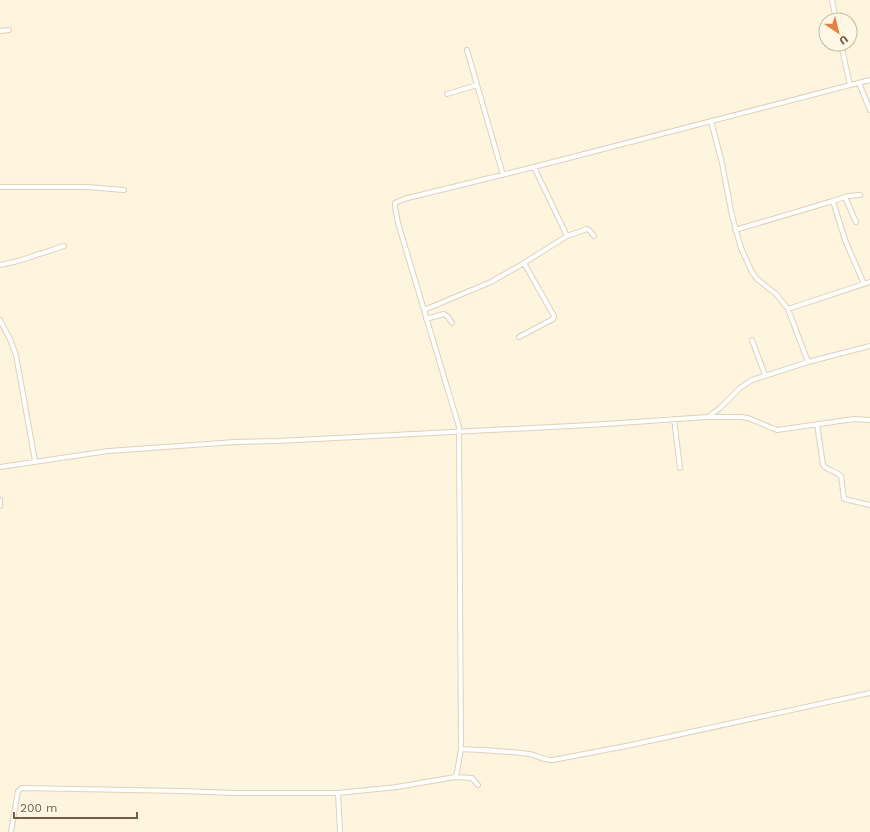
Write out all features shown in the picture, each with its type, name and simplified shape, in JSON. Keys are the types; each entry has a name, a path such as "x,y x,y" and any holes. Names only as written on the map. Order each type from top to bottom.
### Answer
{"street":[{"path":"832,0 834,12"},
{"path":"0,31 9,30"},
{"path":"467,50 503,174"},
{"path":"843,52 850,85"},
{"path":"455,777 461,749 459,432 457,419 397,218 395,207 396,203 404,199 503,174 534,168 870,80"},
{"path":"859,83 870,110"},
{"path":"447,94 477,84"},
{"path":"711,121 722,163 735,230 742,248 757,280 776,294 788,309 808,362"},
{"path":"534,168 567,236"},
{"path":"0,187 87,187 124,190"},
{"path":"735,230 845,197 860,195"},
{"path":"845,197 856,222"},
{"path":"833,201 845,240 864,284"},
{"path":"424,310 491,282 567,236 587,229 594,236"},
{"path":"0,265 18,261 64,246"},
{"path":"519,337 552,320 554,316 524,263"},
{"path":"788,309 870,282"},
{"path":"426,319 444,314 452,323"},
{"path":"0,320 16,355 35,461"},
{"path":"752,340 765,375"},
{"path":"708,417 720,408 746,383 765,375 808,362 870,346"},
{"path":"0,467 108,450 227,442 459,432 708,417 748,418 777,430 854,419 870,420"},
{"path":"674,419 680,468"},
{"path":"817,424 823,465 841,476 844,499 870,504"},
{"path":"0,500 0,506"},
{"path":"461,749 512,752 532,755 545,760 553,760 631,745 870,693"},
{"path":"11,832 18,791 22,788 174,791 235,794 338,793 397,787 455,777 472,778 478,785"},
{"path":"338,793 340,832"}]}
